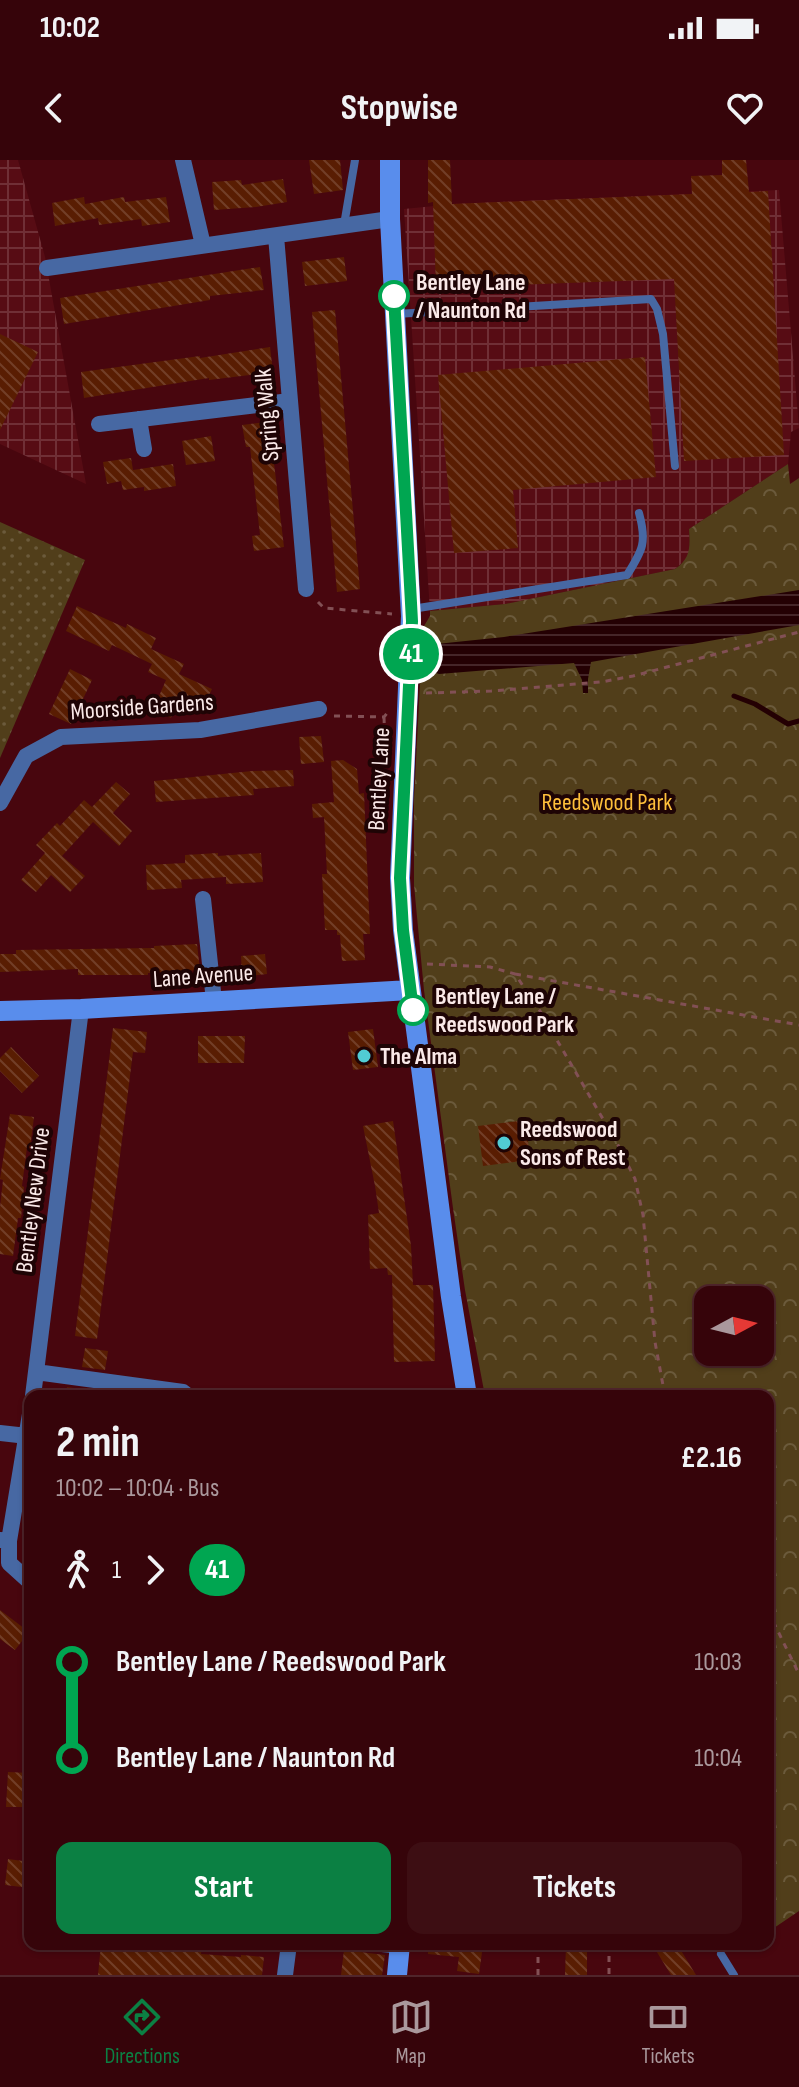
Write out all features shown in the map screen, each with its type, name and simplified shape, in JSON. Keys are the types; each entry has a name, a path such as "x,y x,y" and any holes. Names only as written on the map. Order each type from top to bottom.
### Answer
{"street":[{"path":"183,160 203,245"},
{"name":"Bentley Lane","path":"390,160 390,219 411,615 400,878 410,990 466,1390"},
{"path":"47,268 390,219"},
{"name":"Spring Walk","path":"276,236 306,589"},
{"path":"99,424 290,401"},
{"path":"139,419 144,449"},
{"name":"Moorside Gardens","path":"0,803 26,756 61,737 200,730 319,709"},
{"path":"203,899 214,1001"},
{"name":"Lane Avenue","path":"0,1011 410,990"},
{"name":"Bentley New Drive","path":"34,1390 81,1009"},
{"path":"36,1372 168,1390"},
{"path":"0,1433 24,1436"},
{"path":"24,1450 4,1540 9,1563 24,1577"},
{"path":"285,1975 288,1950"},
{"path":"394,1950 397,1975"}],"lane":[{"path":"343,226 355,160"},
{"path":"395,314 651,299 657,309 663,334 675,466"},
{"path":"411,615 627,575 642,551 644,529 639,513"},
{"path":"721,1954 734,1975"}],"path":[{"path":"306,589 324,608 411,615"},
{"path":"429,693 601,682 799,632"},
{"path":"319,709 334,717 384,717 388,711 408,710"},
{"path":"407,963 490,967 799,1025"},
{"path":"515,974 540,1011 635,1179 643,1215 655,1342 664,1390"},
{"path":"774,1623 799,1674"},
{"path":"538,1950 538,1975"},
{"path":"609,1950 609,1975"}],"shaded area":[{"path":"0,160 18,160 45,257 86,484 0,444"},
{"path":"779,190 799,428 791,432 788,464 689,529 688,558 675,569 505,604 430,611 404,209 455,204"},
{"path":"799,590 799,625 591,662 588,693 583,693 582,680 574,663 439,674 425,669 427,645 504,637"}],"green space":[{"name":"Reedswood Park","path":"788,464 790,484 799,478 799,1911 774,1928 774,1390 484,1390 453,1208 424,990 414,885 414,800 422,646 424,626 430,611 505,604 675,569 688,552 689,529"},
{"path":"0,522 85,560 0,758"}],"building":[{"path":"309,160 340,160 343,190 314,194"},
{"path":"428,160 450,160 452,204 692,194 691,176 722,175 722,160 746,160 749,192 768,191 784,455 684,461 674,279 436,288 433,202 428,203"},
{"path":"283,179 287,202 214,210 212,182 241,180 242,185"},
{"path":"84,197 85,204 124,197 125,202 166,197 170,222 142,226 141,219 99,225 98,218 55,226 52,203"},
{"path":"344,257 347,281 305,286 302,262"},
{"path":"260,267 264,290 210,296 210,300 64,324 60,298"},
{"path":"335,310 360,589 337,592 312,312"},
{"path":"0,334 38,352 0,430"},
{"path":"270,347 273,372 209,378 84,398 81,372"},
{"path":"645,357 656,477 513,490 518,548 454,553 438,375"},
{"path":"273,421 275,438 271,438 284,547 254,551 252,536 260,535 250,447 246,447 242,425"},
{"path":"211,436 215,461 186,465 182,441"},
{"path":"131,458 133,470 173,464 176,486 144,491 144,487 123,490 121,481 107,484 103,462"},
{"path":"77,606 156,638 151,649 184,664 179,674 212,689 203,708 180,697 171,718 153,710 166,680 148,672 152,664 112,645 109,651 66,631"},
{"path":"70,669 92,680 71,724 49,714"},
{"path":"321,736 324,762 301,764 299,737"},
{"path":"343,760 357,769 359,794 364,793 370,934 363,934 365,960 342,961 340,935 337,935 337,930 325,930 322,874 327,874 324,817 313,818 312,804 334,802 331,761"},
{"path":"293,770 294,786 253,789 254,795 156,802 154,781"},
{"path":"116,782 130,794 113,813 132,831 119,846 93,822 62,856 85,876 70,892 51,875 36,892 21,880 45,853 36,845 57,823 60,826 84,800 92,807"},
{"path":"218,853 218,856 261,853 263,882 226,884 226,877 181,880 182,888 147,890 146,865 185,863 185,855"},
{"path":"197,944 200,970 148,975 78,975 78,969 0,972 0,954 16,954 16,950 154,948"},
{"path":"265,954 267,974 242,977 241,956"},
{"path":"113,1028 147,1032 145,1053 133,1052 97,1339 75,1336"},
{"name":"The Alma","path":"373,1029 378,1067 353,1070 348,1032"},
{"path":"198,1036 245,1036 244,1063 198,1063"},
{"path":"11,1047 39,1076 22,1093 0,1071 0,1058"},
{"path":"10,1114 34,1117 30,1148 27,1147 21,1218 18,1218 13,1256 0,1254 3,1180 0,1179"},
{"name":"Reedswood Sons of Rest","path":"526,1120 530,1160 483,1166 478,1126"},
{"path":"393,1121 411,1246 413,1285 433,1285 435,1361 394,1362 392,1275 388,1275 387,1268 370,1269 368,1215 379,1213 363,1126"},
{"path":"85,1348 108,1351 105,1370 82,1367"},
{"path":"0,1610 24,1628 24,1638 15,1650 0,1639"},
{"path":"8,1772 24,1773 24,1807 6,1807"},
{"path":"8,1859 24,1861 24,1887 5,1885"},
{"path":"100,1950 201,1950 201,1954 264,1957 262,1975 98,1975"},
{"path":"344,1950 385,1955 382,1975 341,1975"},
{"path":"428,1950 482,1950 479,1974 457,1971 459,1957 428,1954"},
{"path":"566,1950 587,1950 587,1975 565,1975"},
{"path":"656,1950 681,1950 696,1975 671,1975"}],"waterway":[{"path":"734,696 755,704 788,724 799,721"}],"bus line":[{"name":"41","path":"394,296 412,621 400,878 413,1010"}],"place":[{"name":"Bentley Lane / Naunton Rd","path":"394,296"},
{"name":"Bentley Lane / Reedswood Park","path":"413,1010"},
{"name":"The Alma","path":"364,1056"},
{"name":"Reedswood Sons of Rest","path":"504,1143"}]}
